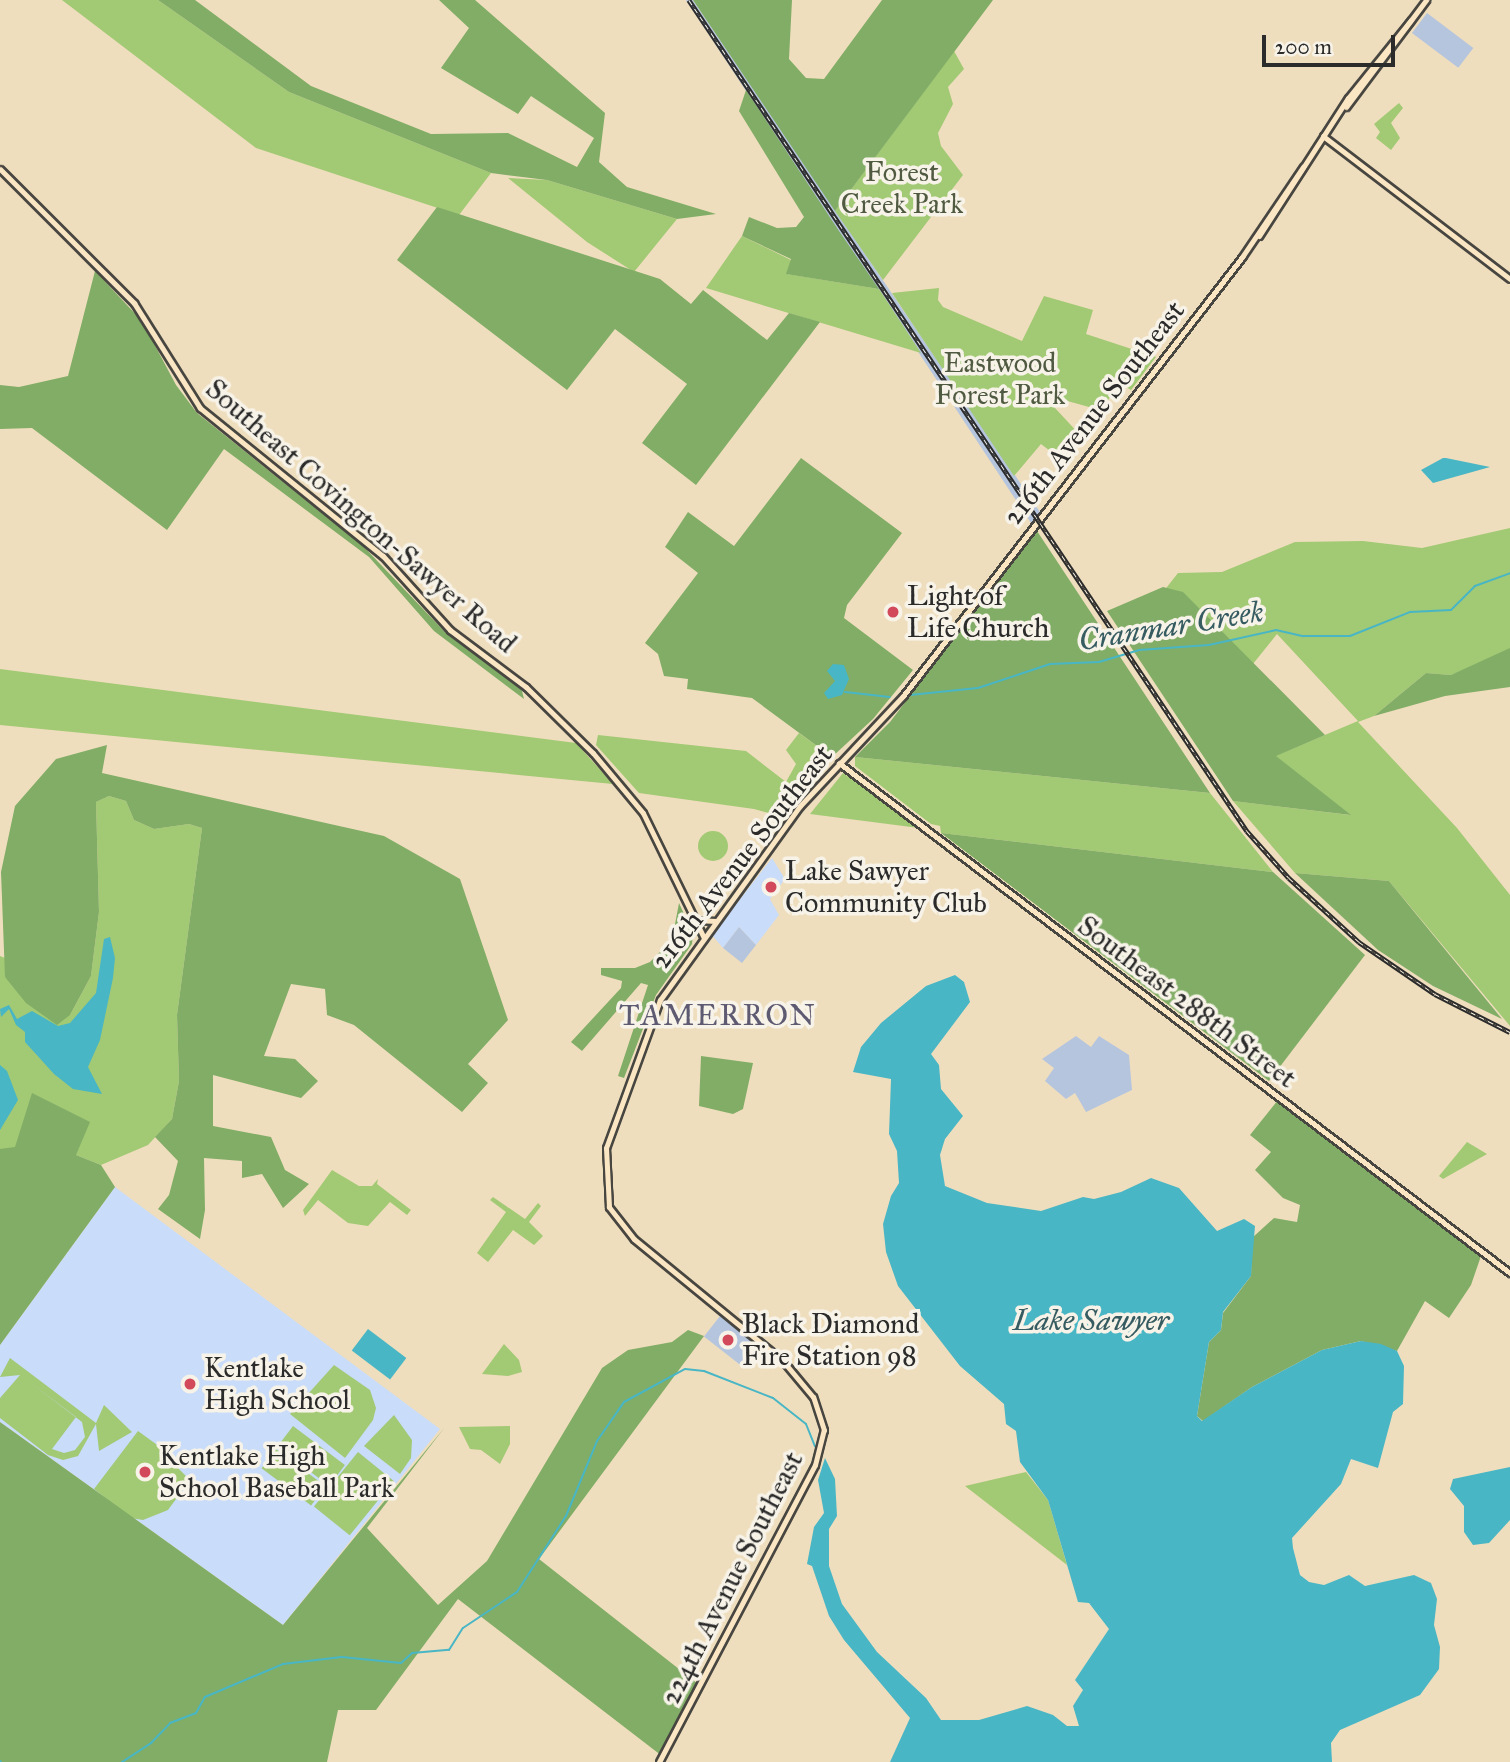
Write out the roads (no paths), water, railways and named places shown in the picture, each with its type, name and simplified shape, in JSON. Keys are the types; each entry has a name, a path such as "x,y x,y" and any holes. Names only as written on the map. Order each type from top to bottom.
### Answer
{"street":[{"name":"216th Avenue Southeast","path":"820,1408 783,1361 634,1239 609,1207 604,1161 617,1115 660,1000 800,806 903,695 1254,240 1339,113 1426,0"},
{"path":"1323,136 1510,279"},
{"name":"Southeast Covington-Sawyer Road","path":"0,169 134,303 200,408 383,556 450,630 536,696 593,752 643,813 704,938"},
{"name":"Southeast 288th Street","path":"839,763 1510,1273"},
{"path":"691,916 702,923 717,921"},
{"name":"224th Avenue Southeast","path":"659,1762 815,1465 824,1439 820,1408"}],"water":[{"path":"1443,458 1490,467 1433,483 1421,470"},
{"path":"833,664 844,665 849,679 842,695 828,699 824,693 835,681 827,671"},
{"path":"110,937 115,958 113,978 100,1040 88,1067 102,1094 73,1089 54,1074 25,1042 25,1032 16,1025 9,1009 1,1017 0,1009 9,1005 17,1019 32,1011 58,1026 70,1023 96,993 104,939"},
{"name":"Lake Sawyer","path":"955,975 964,982 970,1002 931,1054 939,1065 941,1089 963,1116 945,1139 940,1155 945,1186 987,1203 1041,1211 1083,1197 1094,1199 1121,1192 1151,1178 1179,1188 1217,1231 1244,1219 1255,1226 1251,1276 1223,1312 1221,1330 1209,1342 1197,1416 1202,1421 1252,1387 1322,1350 1361,1341 1381,1344 1397,1351 1404,1366 1403,1404 1393,1412 1378,1468 1351,1459 1341,1484 1292,1538 1293,1548 1300,1575 1309,1582 1324,1585 1349,1575 1365,1586 1414,1575 1431,1583 1437,1599 1434,1625 1440,1647 1439,1669 1420,1695 1340,1730 1331,1743 1332,1762 890,1762 910,1718 844,1640 829,1616 812,1566 807,1564 814,1527 824,1513 818,1480 825,1458 835,1479 837,1516 829,1529 829,1566 842,1604 877,1652 926,1698 941,1720 979,1720 1027,1706 1053,1715 1067,1726 1079,1726 1073,1706 1083,1690 1075,1680 1109,1629 1089,1603 1078,1602 1048,1500 1020,1462 1016,1431 1006,1424 1004,1404 960,1366 898,1286 886,1252 883,1224 891,1196 899,1183 897,1151 889,1134 891,1079 853,1072 861,1047 881,1023 926,986"},
{"path":"0,1065 7,1071 18,1100 0,1130"},
{"path":"368,1329 406,1358 390,1379 352,1351"},
{"path":"1510,1467 1510,1520 1489,1543 1473,1545 1464,1532 1464,1506 1450,1489 1453,1479"}],"waterway":[{"name":"Cranmar Creek","path":"910,695 978,688 1050,664 1099,662 1139,650 1209,645 1276,630 1303,636 1350,636 1410,612 1451,610 1475,586 1510,573"},
{"name":"Cranmar Creek","path":"845,692 890,697"},
{"path":"122,1762 151,1743 170,1723 196,1713 205,1697 283,1664 342,1657 401,1663 412,1653 449,1650 463,1628 517,1592 566,1516 597,1441 624,1402 685,1369 704,1371 773,1398 806,1424 815,1446"}],"railway":[{"path":"689,0 1247,831 1289,878 1359,942 1435,994 1510,1032"}],"place":[{"name":"Light of Life Church","path":"893,612"},
{"name":"Lake Sawyer Community Club","path":"771,887"},
{"name":"Black Diamond Fire Station 98","path":"728,1340"},
{"name":"Kentlake High School","path":"190,1384"},
{"name":"Kentlake High School Baseball Park","path":"145,1472"}],"district":[{"name":"TAMERRON","path":"718,1015"}],"park label":[{"name":"Forest Creek Park","path":"902,188"},
{"name":"Eastwood Forest Park","path":"1000,379"}]}
